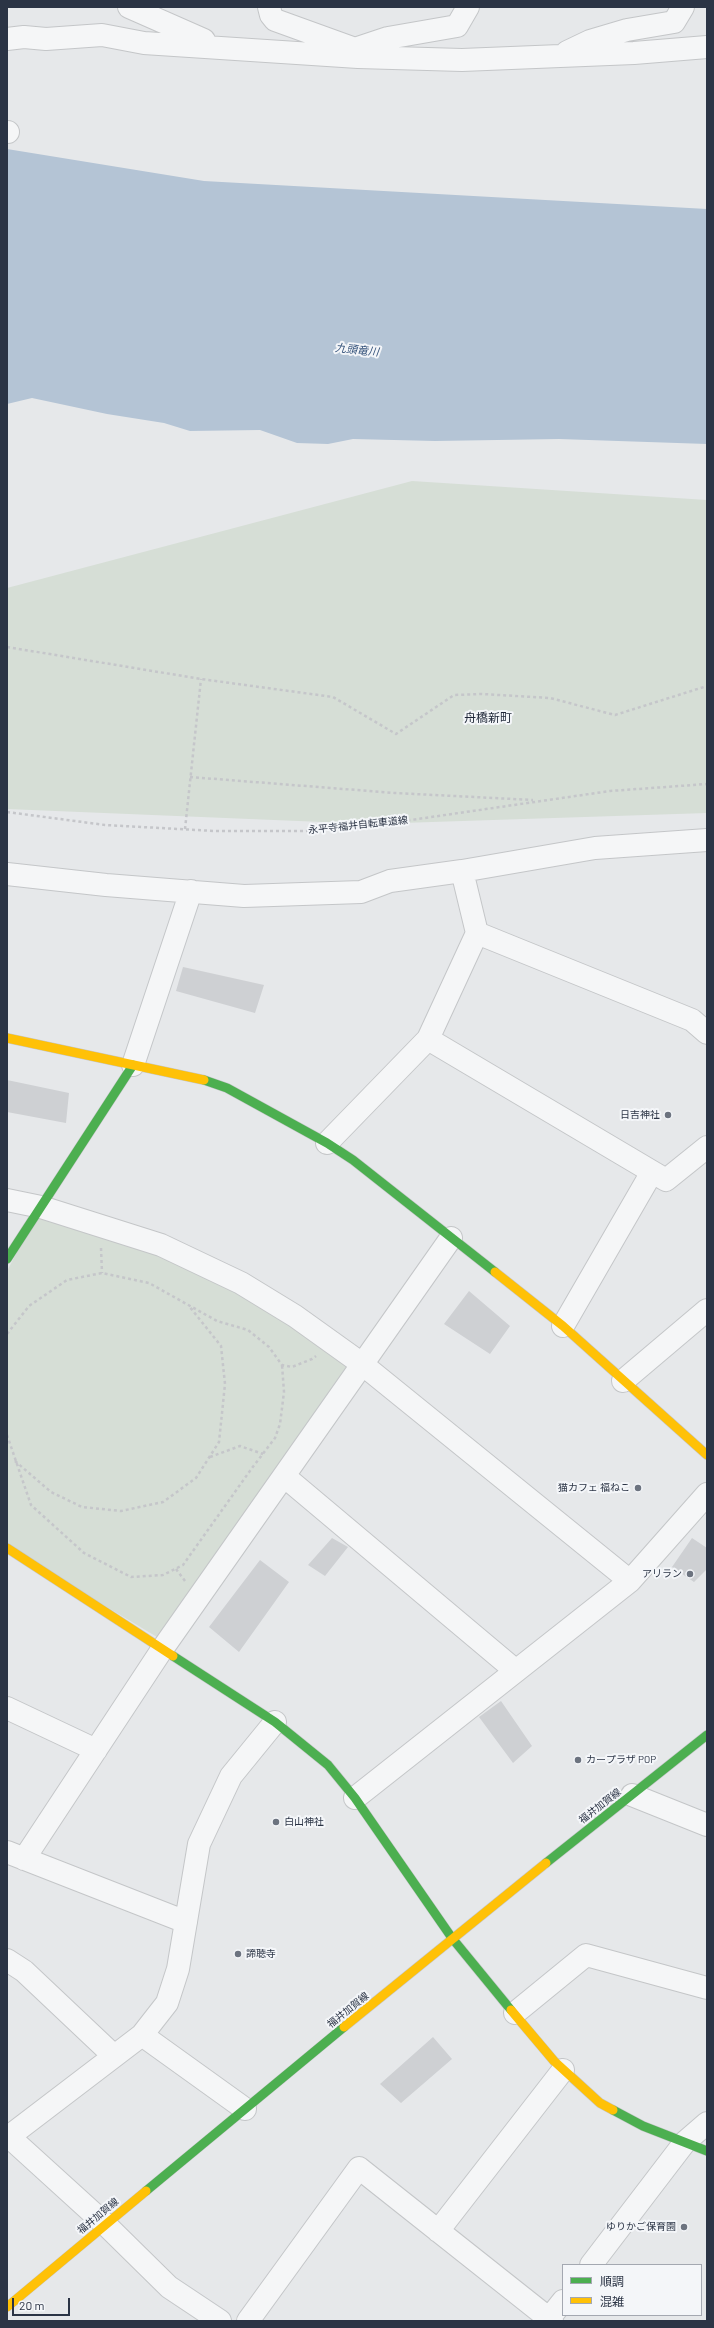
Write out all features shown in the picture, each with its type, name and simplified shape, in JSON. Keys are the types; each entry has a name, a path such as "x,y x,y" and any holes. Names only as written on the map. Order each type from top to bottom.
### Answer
{"street":[{"path":"129,7 184,33 221,46"},
{"path":"269,7 270,15 275,20 358,53 388,38 457,26 468,7"},
{"path":"559,56 590,41 627,30 674,22 683,7"},
{"path":"7,40 24,37 46,39 102,35 144,43 358,53 462,60 707,47"},
{"path":"7,874 106,885 244,896 361,892 390,881 462,871 595,848 707,840"},
{"path":"327,1143 428,1039 476,933 462,871"},
{"path":"7,1259 133,1064 191,891"},
{"path":"476,933 692,1020 707,1033"},
{"path":"7,1038 193,1076 227,1088 327,1143 353,1160 563,1326 623,1381 707,1454"},
{"path":"428,1039 666,1180 707,1147"},
{"path":"563,1326 652,1172"},
{"path":"7,1200 41,1207 161,1245 241,1283 295,1316 362,1364 630,1581"},
{"path":"186,1922 15,1855 96,1750 163,1648 451,1238"},
{"path":"623,1381 707,1310"},
{"path":"284,1476 516,1671"},
{"path":"355,1798 630,1581 707,1494"},
{"path":"7,1548 275,1722 328,1765 355,1798 452,1938 563,2070 600,2103 643,2126 707,2151"},
{"path":"7,1708 96,1750"},
{"path":"220,2321 169,2287 105,2224 8,2136 142,2035 166,2003 178,1969 199,1844 231,1776 275,1722"},
{"name":"福井加賀線","path":"7,2307 105,2224 452,1938 707,1735"},
{"path":"632,1795 707,1825"},
{"path":"515,2013 586,1955 707,1988"},
{"path":"7,1960 24,1971 114,2056"},
{"path":"142,2035 245,2108"},
{"path":"438,2231 563,2070"},
{"path":"592,2264 685,2142 707,2123"},
{"path":"248,2321 359,2168 549,2320 562,2302"}],"path":[{"path":"7,648 201,679 333,696 396,734 454,695 482,694 550,698 615,715 707,686"},
{"path":"185,829 201,679"},
{"path":"190,777 395,793 541,800"},
{"name":"永平寺福井自転車道線","path":"7,812 105,825 185,829 305,831 397,822 610,791 707,784"},
{"path":"7,1334 29,1306 67,1280 102,1273 149,1283 217,1321 248,1330 269,1347 282,1365 284,1392 280,1424 276,1438 183,1565 163,1575 132,1577 84,1553 31,1505 14,1460 7,1436"},
{"path":"14,1460 51,1492 82,1507 121,1511 163,1502 196,1478 219,1442 225,1384 221,1346 189,1306"},
{"path":"282,1365 292,1367 312,1359 330,1341"},
{"path":"209,1457 240,1446 263,1454"}],"shaded area":[{"path":"412,481 707,500 707,813 371,824 7,809 7,588"},
{"path":"41,1207 161,1245 362,1364 167,1643 7,1547 7,1271"}],"water":[{"name":"九頭竜川","path":"7,149 204,181 707,209 707,444 559,439 435,441 353,439 328,444 297,443 260,430 190,431 164,423 107,414 32,398 7,404"}],"building":[{"path":"183,967 264,985 255,1013 176,991"},
{"path":"7,1080 69,1093 66,1123 7,1112"},
{"path":"469,1291 510,1326 490,1354 444,1324"},
{"path":"332,1538 348,1547 325,1576 308,1565"},
{"path":"692,1538 707,1548 707,1569 694,1582 672,1567"},
{"path":"260,1560 289,1582 239,1652 209,1627"},
{"path":"501,1701 532,1746 513,1763 479,1717"},
{"path":"433,2037 452,2059 401,2103 380,2084"}],"traffic: fast":[{"path":"7,1259 133,1065"},
{"path":"204,1080 227,1088 327,1143 353,1160 495,1272"},
{"path":"173,1656 275,1722 328,1765 355,1798 452,1938 511,2010"},
{"path":"546,1863 707,1735"},
{"path":"146,2191 344,2027"},
{"path":"613,2110 643,2126 707,2151"}],"traffic: slow":[{"path":"7,1038 204,1080"},
{"path":"495,1272 563,1326 707,1455"},
{"path":"7,1548 173,1656"},
{"path":"344,2027 546,1863"},
{"path":"511,2010 554,2061 600,2103 613,2110"},
{"path":"7,2307 146,2191"}],"place":[{"name":"日吉神社","path":"668,1115"},
{"name":"猫カフェ 福ねこ","path":"638,1488"},
{"name":"アリラン","path":"690,1574"},
{"name":"カープラザ POP","path":"578,1760"},
{"name":"白山神社","path":"276,1822"},
{"name":"諦聴寺","path":"238,1954"},
{"name":"ゆりかご保育園","path":"684,2227"}],"district":[{"name":"舟橋新町","path":"488,718"}]}
